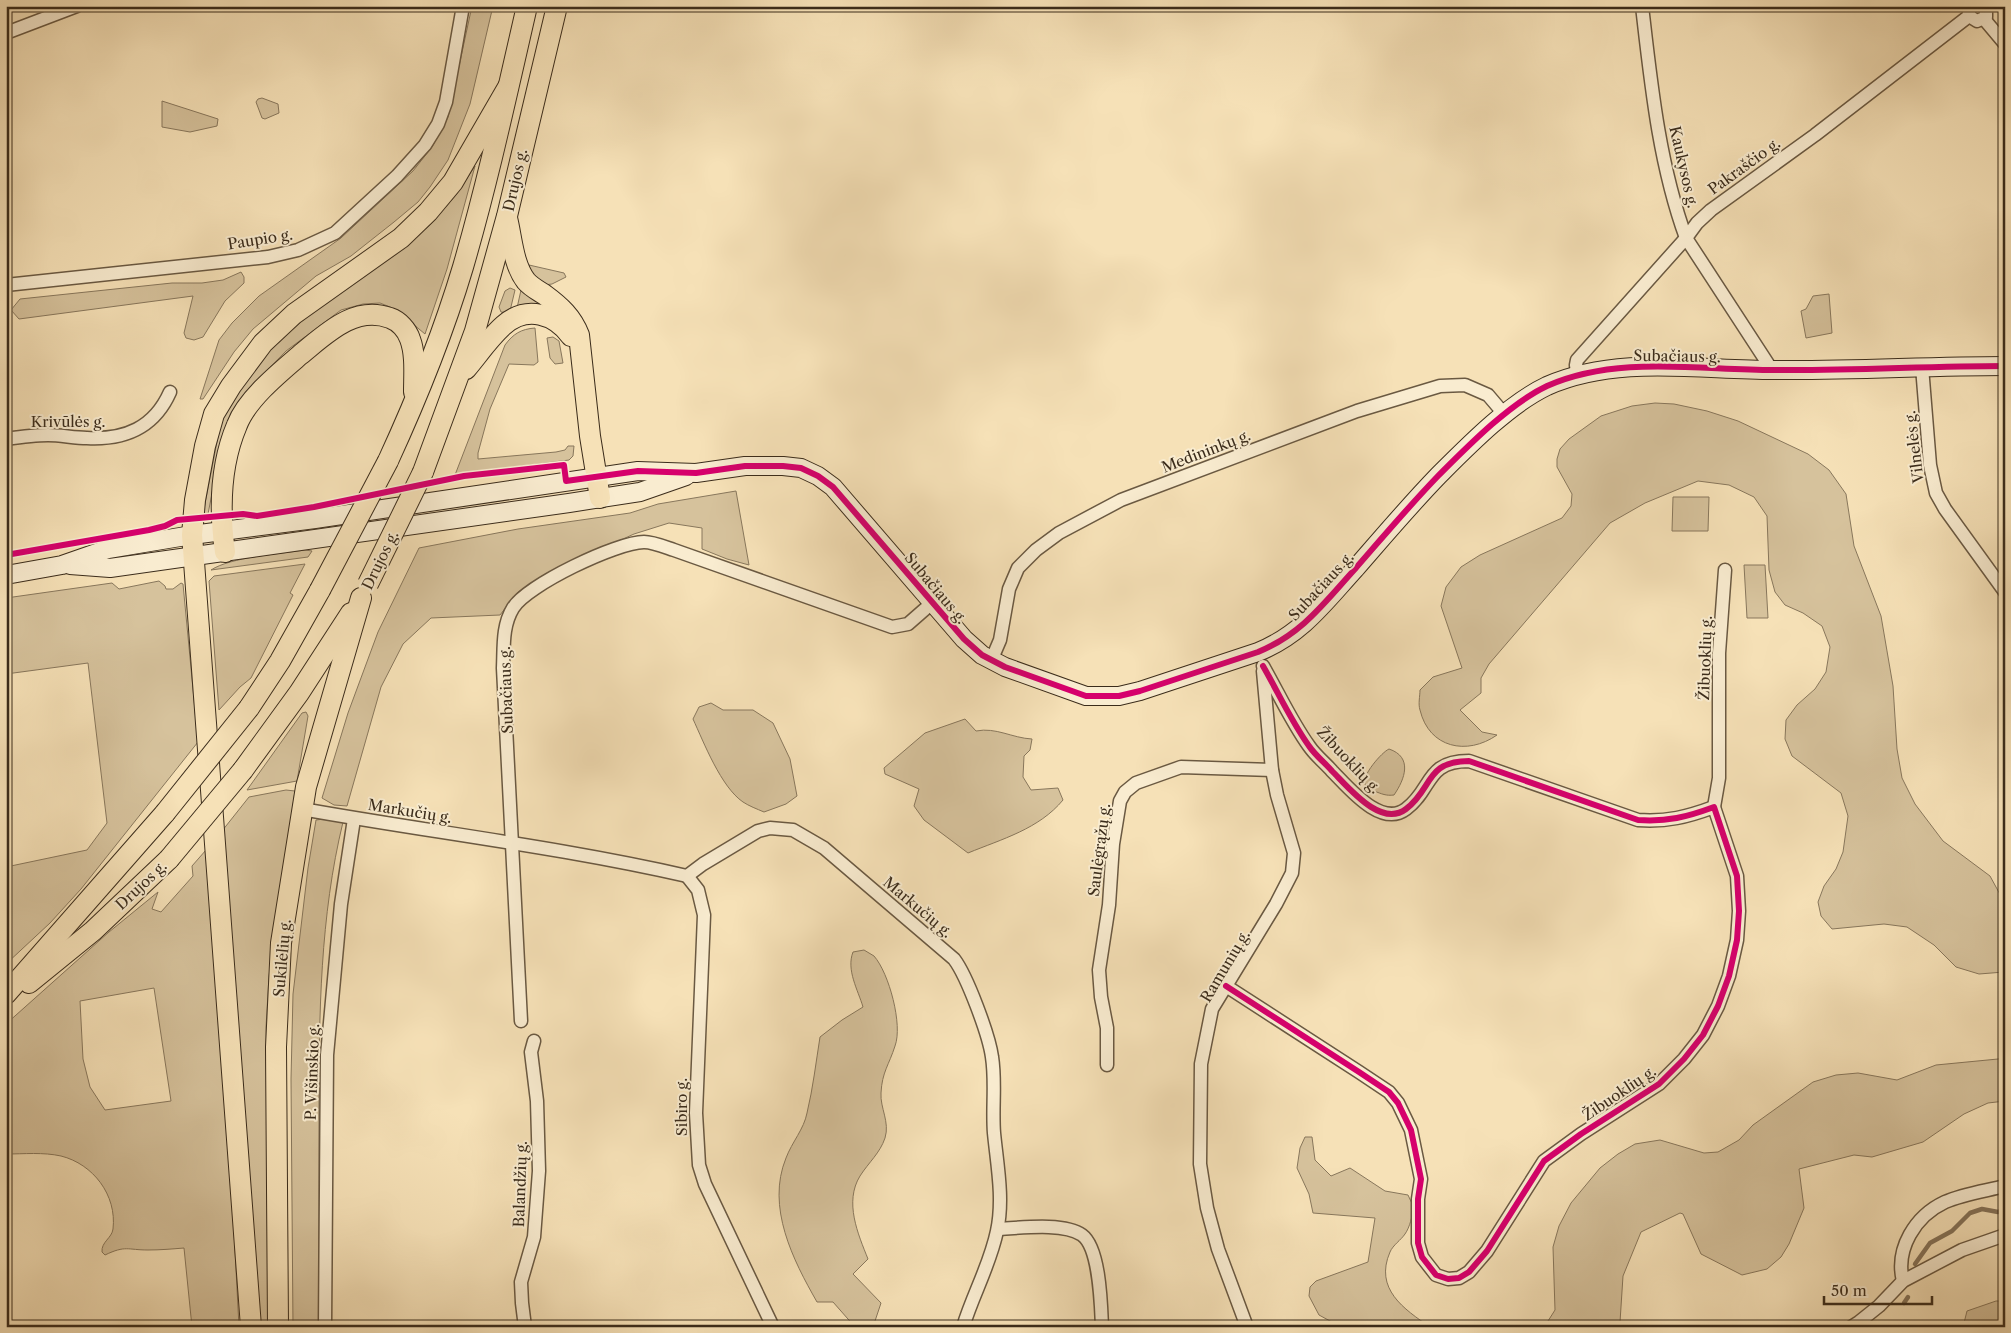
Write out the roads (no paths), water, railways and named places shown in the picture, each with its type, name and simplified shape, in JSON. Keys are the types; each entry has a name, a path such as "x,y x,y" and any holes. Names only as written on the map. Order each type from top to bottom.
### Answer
{"main road":[{"name":"Drujos g.","path":"6,994 165,813 249,708 280,661 320,590 388,461 414,405 444,325 463,267 527,6"},
{"name":"Drujos g.","path":"6,1002 93,930 169,859 243,770 298,693 365,591 422,472 475,331 507,216 556,6"},
{"path":"252,1327 192,535 195,500 205,446 214,414 231,386 263,343 294,314 401,238 428,212 453,182 508,87"},
{"path":"507,216 517,262 522,274 527,282 559,305 574,322 580,335 582,366 600,498"},
{"path":"225,552 222,531 223,481 228,452 237,423 252,401 288,366 332,329 362,316 377,313 394,319 403,327 410,338 413,353 414,405"},
{"path":"458,378 503,325 521,316 531,314 545,316 563,326 571,336 582,366"},
{"name":"Sukilėlių g.","path":"278,1327 276,1047 281,943 302,809 316,751 365,591"}],"street":[{"path":"6,33 77,6"},
{"name":"Paupio g.","path":"6,285 268,257 298,250 335,233 402,171 432,134 446,102 463,6"},
{"name":"Kaukysos g.","path":"1642,6 1652,94 1666,172 1673,201 1686,238 1772,370"},
{"path":"1969,11 1977,22 1984,19 1988,13 1986,6"},
{"name":"Pakraščio g.","path":"1578,375 1577,360 1686,238 1697,223 1711,210 1815,135 1969,11"},
{"path":"1984,19 2005,44"},
{"name":"Subačiaus g.","path":"6,575 62,565 108,549 192,535 638,471 696,472 745,466 783,466 801,468 818,476 833,487 964,639 991,661 1086,696 1119,696 1260,659 1307,622 1419,496 1463,451 1505,414 1545,387 1578,375 1622,368 1772,370 2005,366"},
{"name":"Vilnelės g.","path":"1922,367 1930,466 1936,493 1945,509 2005,592"},
{"name":"Medininkų g.","path":"991,661 1000,640 1009,589 1018,568 1036,550 1059,533 1121,500 1357,411 1440,386 1465,385 1473,388 1488,395 1505,414"},
{"name":"Krivūlės g.","path":"6,439 49,435 111,438 134,432 163,408 170,392"},
{"name":"Subačiaus g.","path":"62,565 110,568 600,498 640,492 696,472"},
{"name":"Subačiaus g.","path":"512,843 503,668 504,633 514,606 529,592 555,576 625,545 645,542 674,550 892,627 908,624 932,603"},
{"name":"Žibuoklių g.","path":"1226,986 1367,1077 1389,1092 1398,1102 1410,1130 1421,1179 1418,1199 1418,1243 1422,1257 1436,1275 1448,1279 1459,1278 1469,1272 1487,1251 1544,1161 1581,1134 1659,1084 1684,1059 1707,1027 1718,1006 1729,976 1737,940 1739,911 1737,876 1714,807 1719,778 1719,653 1725,570"},
{"name":"Ramunių g.","path":"1246,1323 1218,1249 1207,1208 1200,1164 1201,1064 1212,1009 1276,904 1292,873 1294,863 1294,853 1276,795 1260,659"},
{"name":"Žibuoklių g.","path":"1260,659 1309,746 1348,788 1370,807 1388,814 1398,814 1409,807 1438,769 1454,761 1469,761 1638,820 1658,822 1690,816 1714,807"},
{"name":"Saulėgrąžų g.","path":"1107,1065 1107,1028 1101,997 1099,970 1108,905 1113,844 1120,801 1125,792 1136,783 1181,767 1272,770"},
{"name":"Markučių g.","path":"302,809 354,819 512,843 687,876 703,864 758,831 770,828 793,830 824,848 954,959 964,976 988,1039 992,1057 993,1127 999,1193 998,1229 989,1264 969,1306 963,1327"},
{"name":"P. Višinskio g.","path":"325,1327 327,1055 341,904 354,819"},
{"path":"512,843 521,1021"},
{"name":"Sibiro g.","path":"687,876 698,890 704,915 696,1113 699,1165 705,1184 773,1327"},
{"name":"Balandžių g.","path":"525,1327 521,1282 534,1237 539,1171 537,1101 531,1052 534,1041"},
{"path":"1903,1281 1901,1263 1907,1239 1928,1213 1958,1197 2005,1186"},
{"path":"998,1229 1062,1228 1082,1235 1090,1246 1099,1278 1102,1327"},
{"path":"1851,1327 1879,1306 1903,1281 1962,1250 2005,1235"},
{"path":"1246,1323 1257,1327"}],"waterway":[{"path":"1915,1264 1930,1243 1952,1231 1970,1213 1982,1209 1998,1212 2005,1209"},
{"path":"1904,1303 1908,1297"}]}
